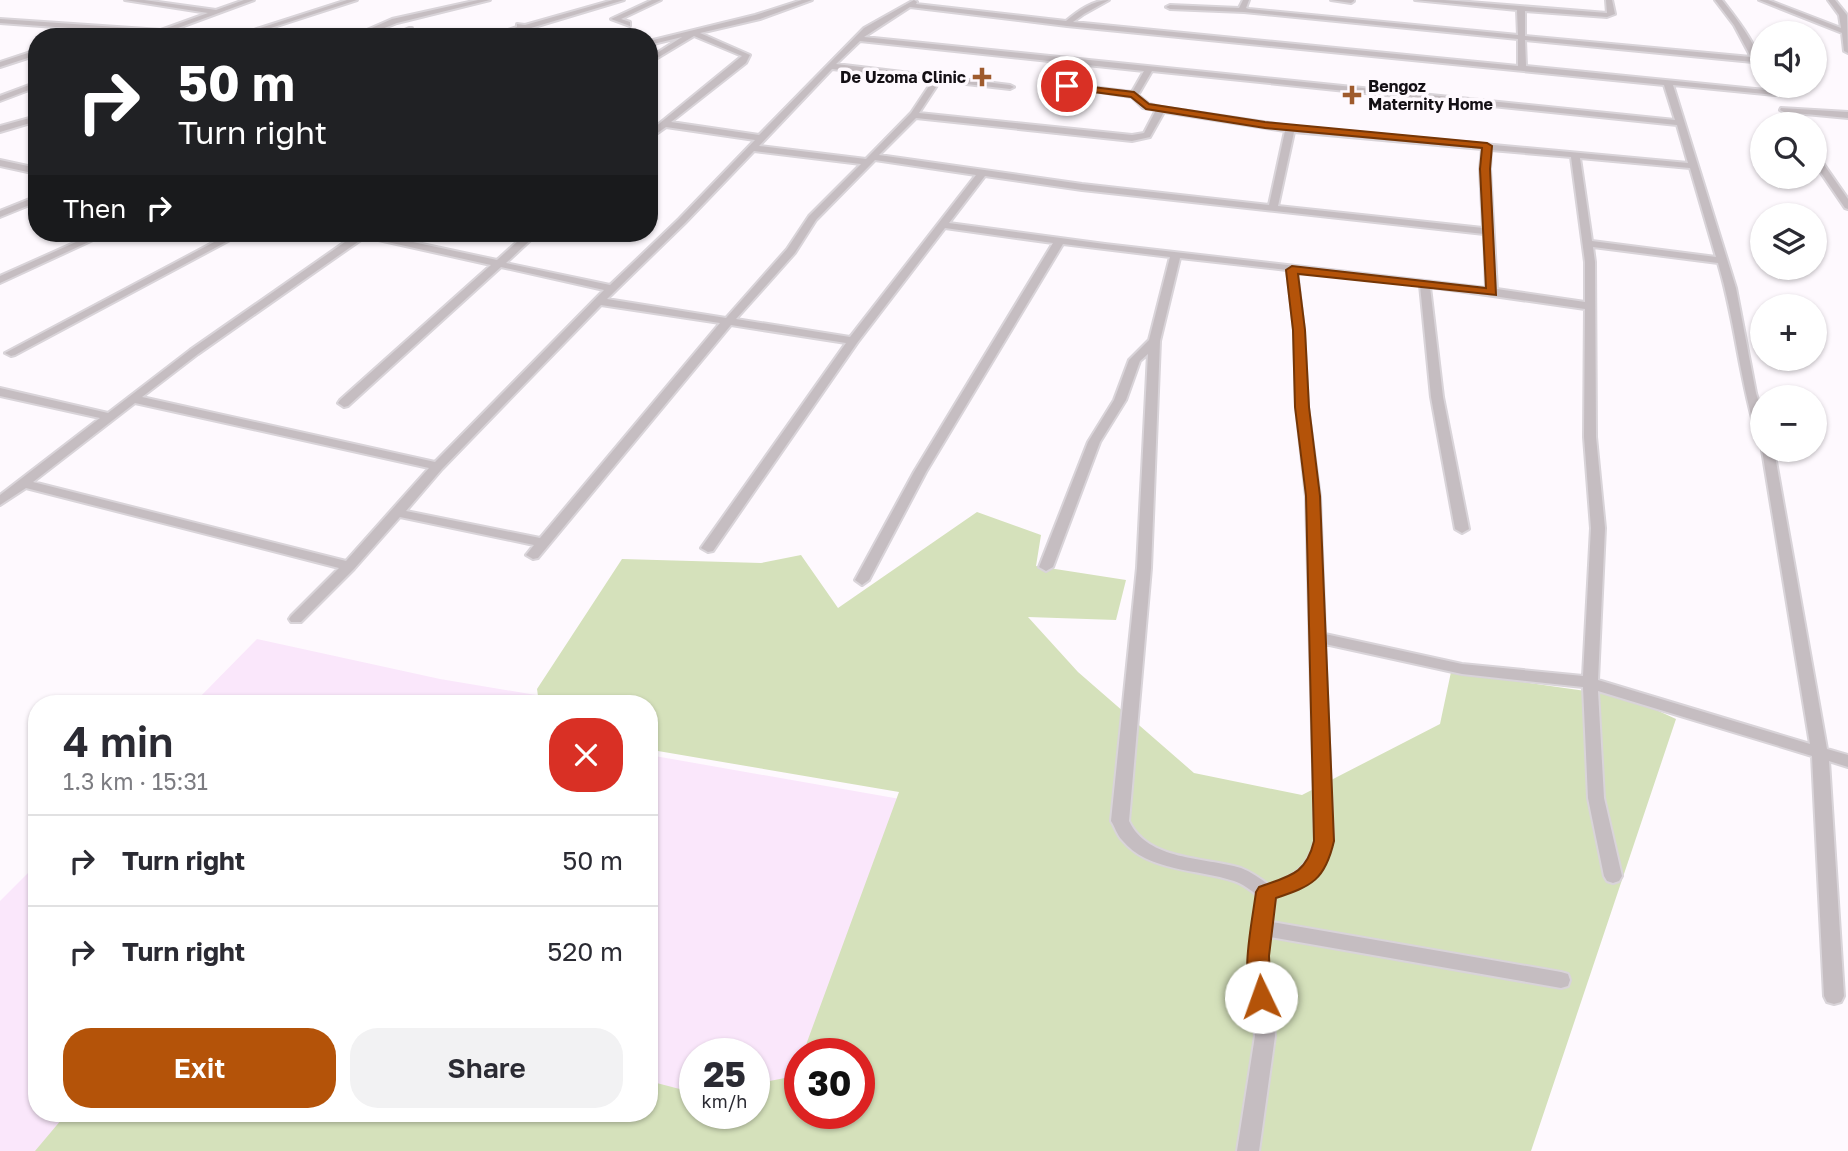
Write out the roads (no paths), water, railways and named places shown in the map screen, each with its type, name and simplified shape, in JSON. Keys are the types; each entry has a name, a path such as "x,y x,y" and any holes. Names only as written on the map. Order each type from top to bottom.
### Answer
{"street":[{"path":"128,0 219,11"},
{"path":"170,28 251,0"},
{"path":"264,28 354,0"},
{"path":"379,28 487,0"},
{"path":"514,28 612,0"},
{"path":"587,6 621,0"},
{"path":"626,24 615,19 658,0"},
{"path":"774,0 792,6"},
{"path":"658,41 809,0"},
{"path":"296,619 349,566 438,466 753,148 830,66 867,30 917,0"},
{"path":"1067,24 1082,12 1106,0"},
{"path":"1244,10 1242,8 1246,0"},
{"path":"1334,0 1351,1"},
{"path":"1418,0 1610,14 1609,0"},
{"path":"1718,0 1737,24 1750,49"},
{"path":"1762,0 1846,25"},
{"path":"1830,0 1842,12 1848,51"},
{"path":"908,5 1067,24 1522,69 1750,88"},
{"path":"1170,7 1244,10 1750,59"},
{"path":"1521,8 1522,69"},
{"path":"0,20 106,28"},
{"path":"516,28 525,28"},
{"path":"658,55 694,33"},
{"path":"658,129 743,61 746,55 694,33"},
{"path":"859,39 1148,71 1679,123"},
{"path":"2,63 28,55"},
{"path":"830,66 1010,87"},
{"path":"1134,95 1148,71"},
{"path":"533,555 726,322 791,251 812,218 914,115 938,78"},
{"path":"1668,83 1724,261 1750,393"},
{"path":"1067,86 1134,95 1146,106 1161,109 1290,129 1695,166"},
{"path":"0,99 28,88"},
{"path":"1778,98 1784,110 1848,115"},
{"path":"914,115 1132,138 1147,135 1161,109"},
{"path":"0,129 28,121"},
{"path":"664,124 761,138"},
{"path":"1273,206 1290,129"},
{"path":"1487,146 1485,169 1492,293"},
{"path":"753,148 1489,232"},
{"path":"1575,154 1590,262 1590,437 1598,528 1590,683 1596,798 1613,876"},
{"path":"0,163 28,169"},
{"path":"708,548 853,341 982,173"},
{"path":"1827,175 1848,206"},
{"path":"0,214 28,203"},
{"path":"944,225 1059,242 1588,306"},
{"path":"0,275 71,242"},
{"path":"0,280 83,242"},
{"path":"11,353 221,242"},
{"path":"0,501 228,328 349,242"},
{"path":"401,242 612,289"},
{"path":"344,403 522,242"},
{"path":"862,580 920,472 1059,242"},
{"path":"1586,243 1724,261"},
{"path":"1175,256 1154,341 1144,568 1120,821 1123,834 1146,851 1241,876 1266,892"},
{"path":"1266,892 1297,882 1311,873 1319,861 1324,841 1313,496 1302,407 1299,330 1292,270"},
{"path":"1425,285 1437,397 1462,529"},
{"path":"599,301 853,341"},
{"path":"1046,567 1094,442 1120,400 1135,360 1154,341"},
{"path":"0,391 111,417"},
{"path":"134,399 438,466"},
{"path":"1770,462 1819,753 1834,996"},
{"path":"23,483 349,566"},
{"path":"398,513 543,543"},
{"path":"1319,638 1415,660 1484,672 1572,678 1848,761"},
{"path":"1248,1151 1265,1036 1258,978 1266,892"},
{"path":"1263,928 1561,980"}],"place":[{"name":"De Uzoma Clinic","path":"982,77"},
{"name":"Bengoz Maternity Home","path":"1352,95"}]}
